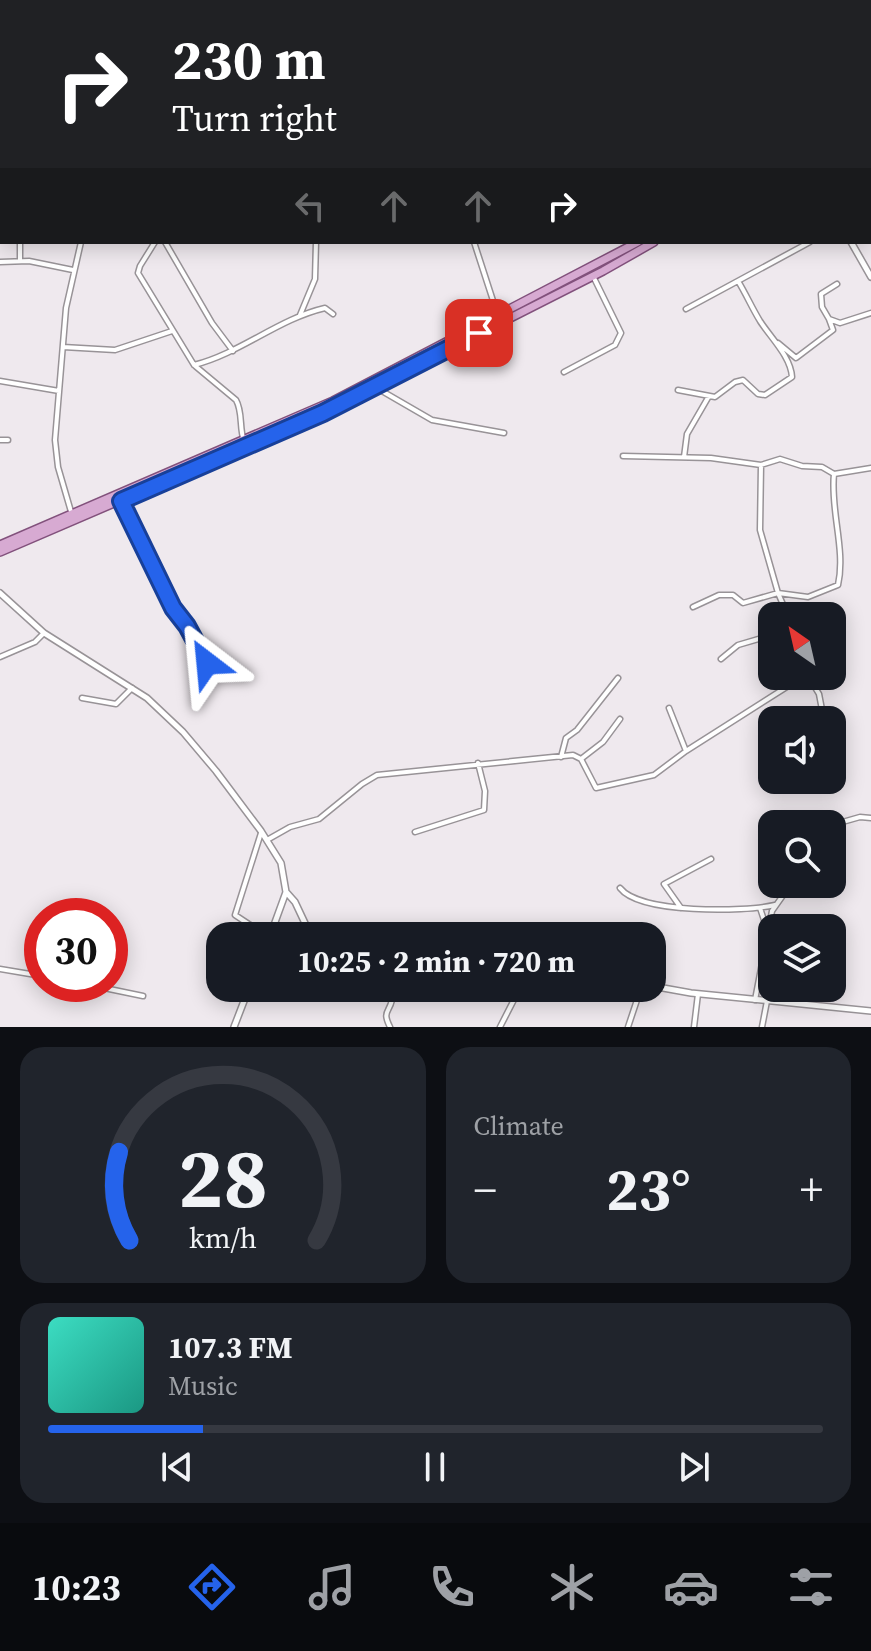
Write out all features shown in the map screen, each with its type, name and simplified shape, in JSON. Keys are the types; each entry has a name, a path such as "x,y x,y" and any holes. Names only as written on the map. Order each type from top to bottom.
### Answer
{"main road":[{"path":"0,552 121,501 367,385 593,276 650,244"},
{"path":"0,545 375,387 500,319 535,294 627,245"}],"street":[{"path":"20,244 20,261"},
{"path":"72,515 56,453 66,308 80,244"},
{"path":"154,244 138,273 194,365 240,406 244,442"},
{"path":"166,244 212,323 233,351"},
{"path":"300,315 315,279 316,244"},
{"path":"475,244 500,319"},
{"path":"686,309 806,244"},
{"path":"852,244 871,277"},
{"path":"0,262 20,261 73,270"},
{"path":"564,372 620,340 621,333 593,276"},
{"path":"738,281 761,323 796,358 833,330 822,307 821,294 837,284"},
{"path":"194,365 220,358 300,315 325,308 333,314"},
{"path":"829,319 840,323 871,313"},
{"path":"63,347 115,350 172,331"},
{"path":"678,390 715,397 739,380 746,381 758,394 765,395 792,377 791,368 776,341"},
{"path":"0,381 59,391"},
{"path":"375,387 432,420 504,433"},
{"path":"684,457 687,434 709,396"},
{"path":"0,440 8,440"},
{"path":"623,456 684,457 761,465 780,459 802,466 822,467 834,474 871,468"},
{"path":"761,465 760,530 782,602"},
{"path":"693,607 719,595 733,595 743,603 778,593 808,597 833,588 839,582 833,509 834,474"},
{"path":"121,501 173,608 187,626 207,663"},
{"path":"0,593 44,633 132,688 169,716 183,732 261,831 281,863 286,892 274,922"},
{"path":"0,657 19,651 44,633"},
{"path":"721,659 738,645 758,639"},
{"path":"561,757 566,738 577,730 618,678"},
{"path":"82,698 116,704 132,688"},
{"path":"267,840 290,827 319,819 377,775 478,763 578,756 596,788 654,775 686,751 784,690"},
{"path":"669,708 686,751"},
{"path":"581,759 603,742 620,719"},
{"path":"415,832 484,810 485,791 478,763"},
{"path":"846,821 871,818"},
{"path":"246,922 235,915 261,831"},
{"path":"681,908 664,884 711,859"},
{"path":"620,888 635,898 681,908 760,908 775,905"},
{"path":"286,892 295,902 304,922"},
{"path":"772,914 780,898"},
{"path":"282,905 295,902"},
{"path":"760,908 762,914"},
{"path":"0,969 24,973"},
{"path":"755,1000 758,982"},
{"path":"666,988 758,1000"},
{"path":"128,993 143,996"},
{"path":"694,1027 698,994"},
{"path":"234,1027 244,1002"},
{"path":"390,1027 386,1017 387,1008 392,1002"},
{"path":"500,1027 513,1002"},
{"path":"628,1027 636,1002"},
{"path":"762,1027 767,1002"},
{"path":"777,1002 871,1011"}],"route":[{"path":"207,663 151,567 121,501 323,413 479,333"}]}
